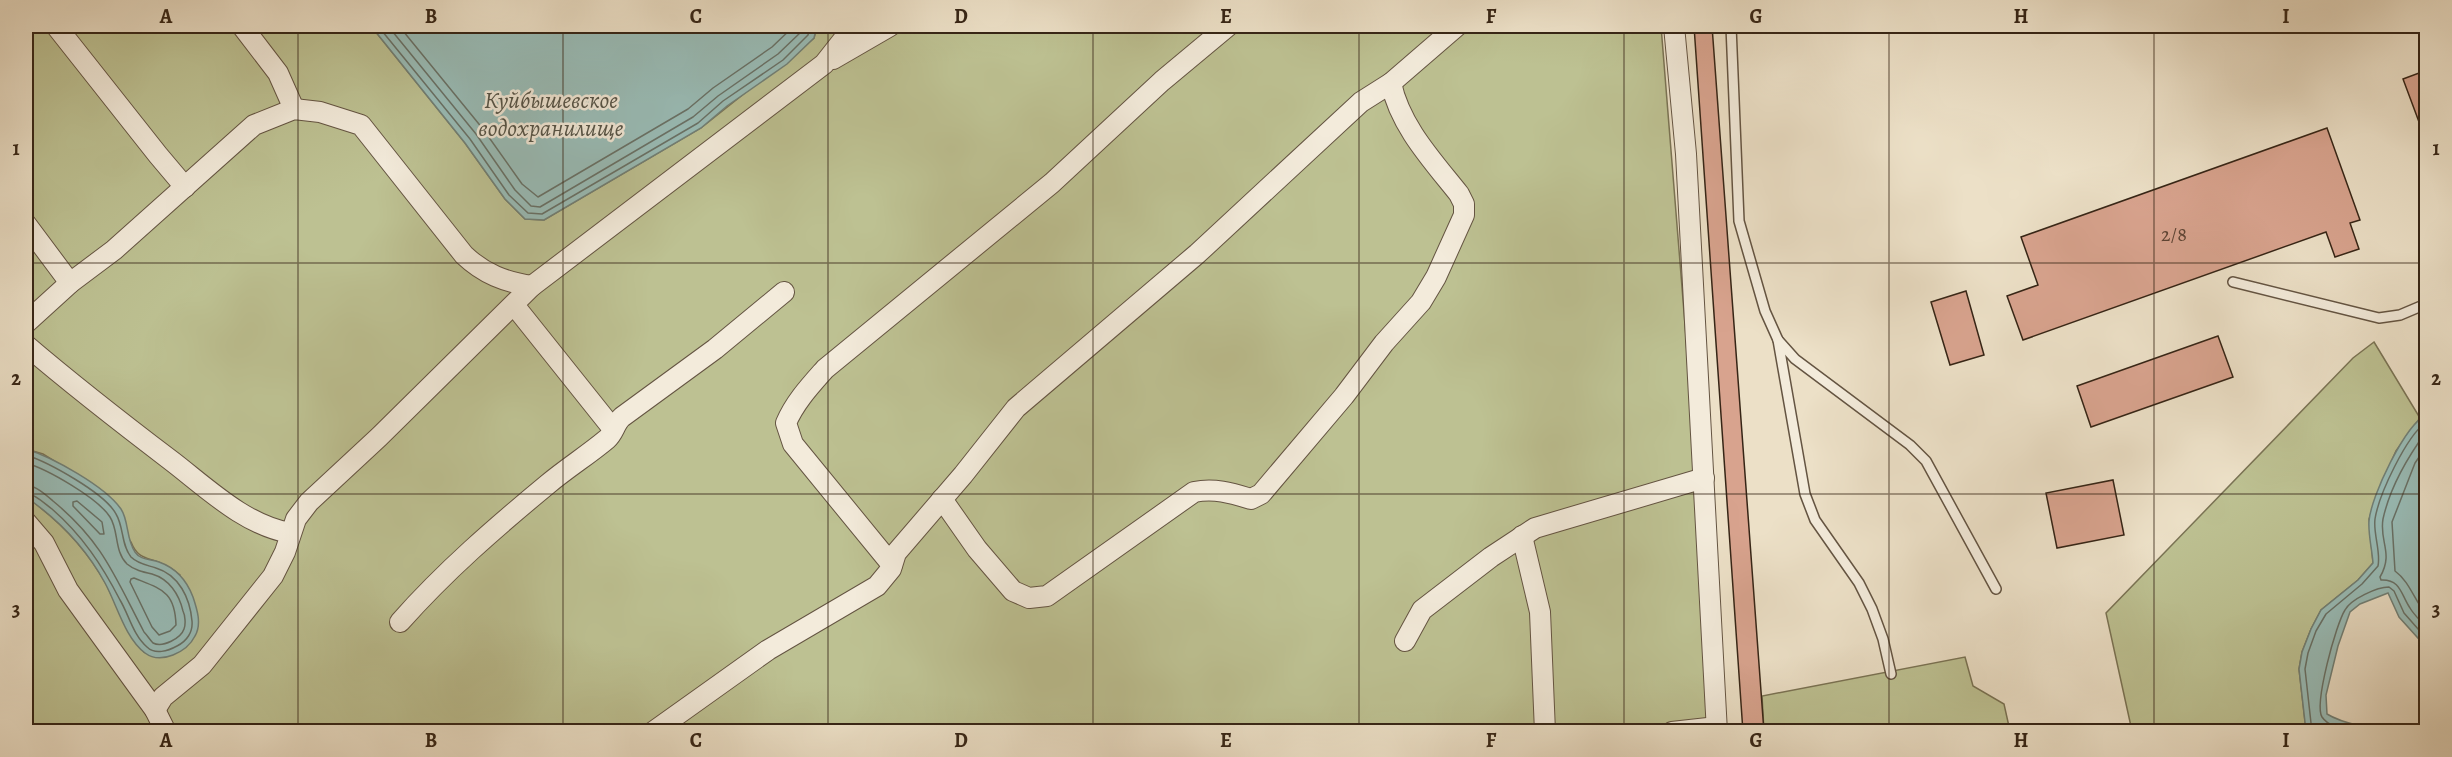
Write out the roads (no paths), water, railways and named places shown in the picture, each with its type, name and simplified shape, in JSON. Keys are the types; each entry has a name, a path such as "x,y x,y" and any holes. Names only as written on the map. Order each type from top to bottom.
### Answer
{"street":[{"path":"56,26 185,187"},
{"path":"242,26 278,73 294,109"},
{"path":"824,64 854,26"},
{"path":"155,710 163,697 202,665 273,576 285,552 296,519 309,502 387,430 532,286 824,64 890,26"},
{"path":"892,565 794,444 786,423 791,412 825,369 1052,183 1162,81 1228,26"},
{"path":"652,732 768,650 877,586 892,565 896,553 1016,408 1197,254 1361,102 1391,83 1457,26"},
{"path":"1671,732 1717,729 1686,154 1674,26"},
{"path":"942,499 977,549 1013,591 1029,598 1039,598 1047,596 1194,492 1208,489 1223,490 1251,499 1261,494 1344,396 1384,343 1421,302 1436,277 1464,215 1464,204 1459,194 1405,122 1394,98 1391,83"},
{"path":"26,323 70,283 114,250 255,125 294,109 320,112 362,125 471,262 499,279 532,286"},
{"path":"26,224 70,283"},
{"path":"400,622 431,587 470,552 549,483 609,438 622,417 715,349 784,292"},
{"path":"513,305 613,429"},
{"path":"26,345 88,398 224,501 259,523 290,533"},
{"path":"1405,641 1422,610 1491,556 1535,528 1704,478"},
{"path":"26,522 44,543 68,590 155,710 166,732"},
{"path":"1522,536 1540,612 1545,732"}],"lane":[{"path":"1731,26 1739,222 1762,301 1778,340 1805,495 1815,520 1859,583 1872,609 1883,639 1891,674"},
{"path":"2233,282 2379,318 2400,315 2427,304"},
{"path":"1778,340 1795,358 1910,445 1926,461 1996,589"}],"water":[{"name":"Куйбышевское водохранилище","path":"371,26 817,26 814,38 787,64 727,106 701,128 544,220 525,219 505,199 465,143"},
{"path":"2426,415 2426,647 2399,617 2388,593 2360,604 2350,612 2338,646 2326,695 2327,714 2345,722 2378,731 2315,732 2313,729 2306,731 2299,669 2302,652 2321,610 2358,580 2373,563 2369,521 2376,495 2399,446 2418,421"},
{"path":"26,449 63,465 103,491 121,509 132,547 137,555 165,565 176,571 184,580 193,597 198,622 195,636 180,652 158,658 145,653 138,647 127,630 98,570 60,525 26,497"}]}
